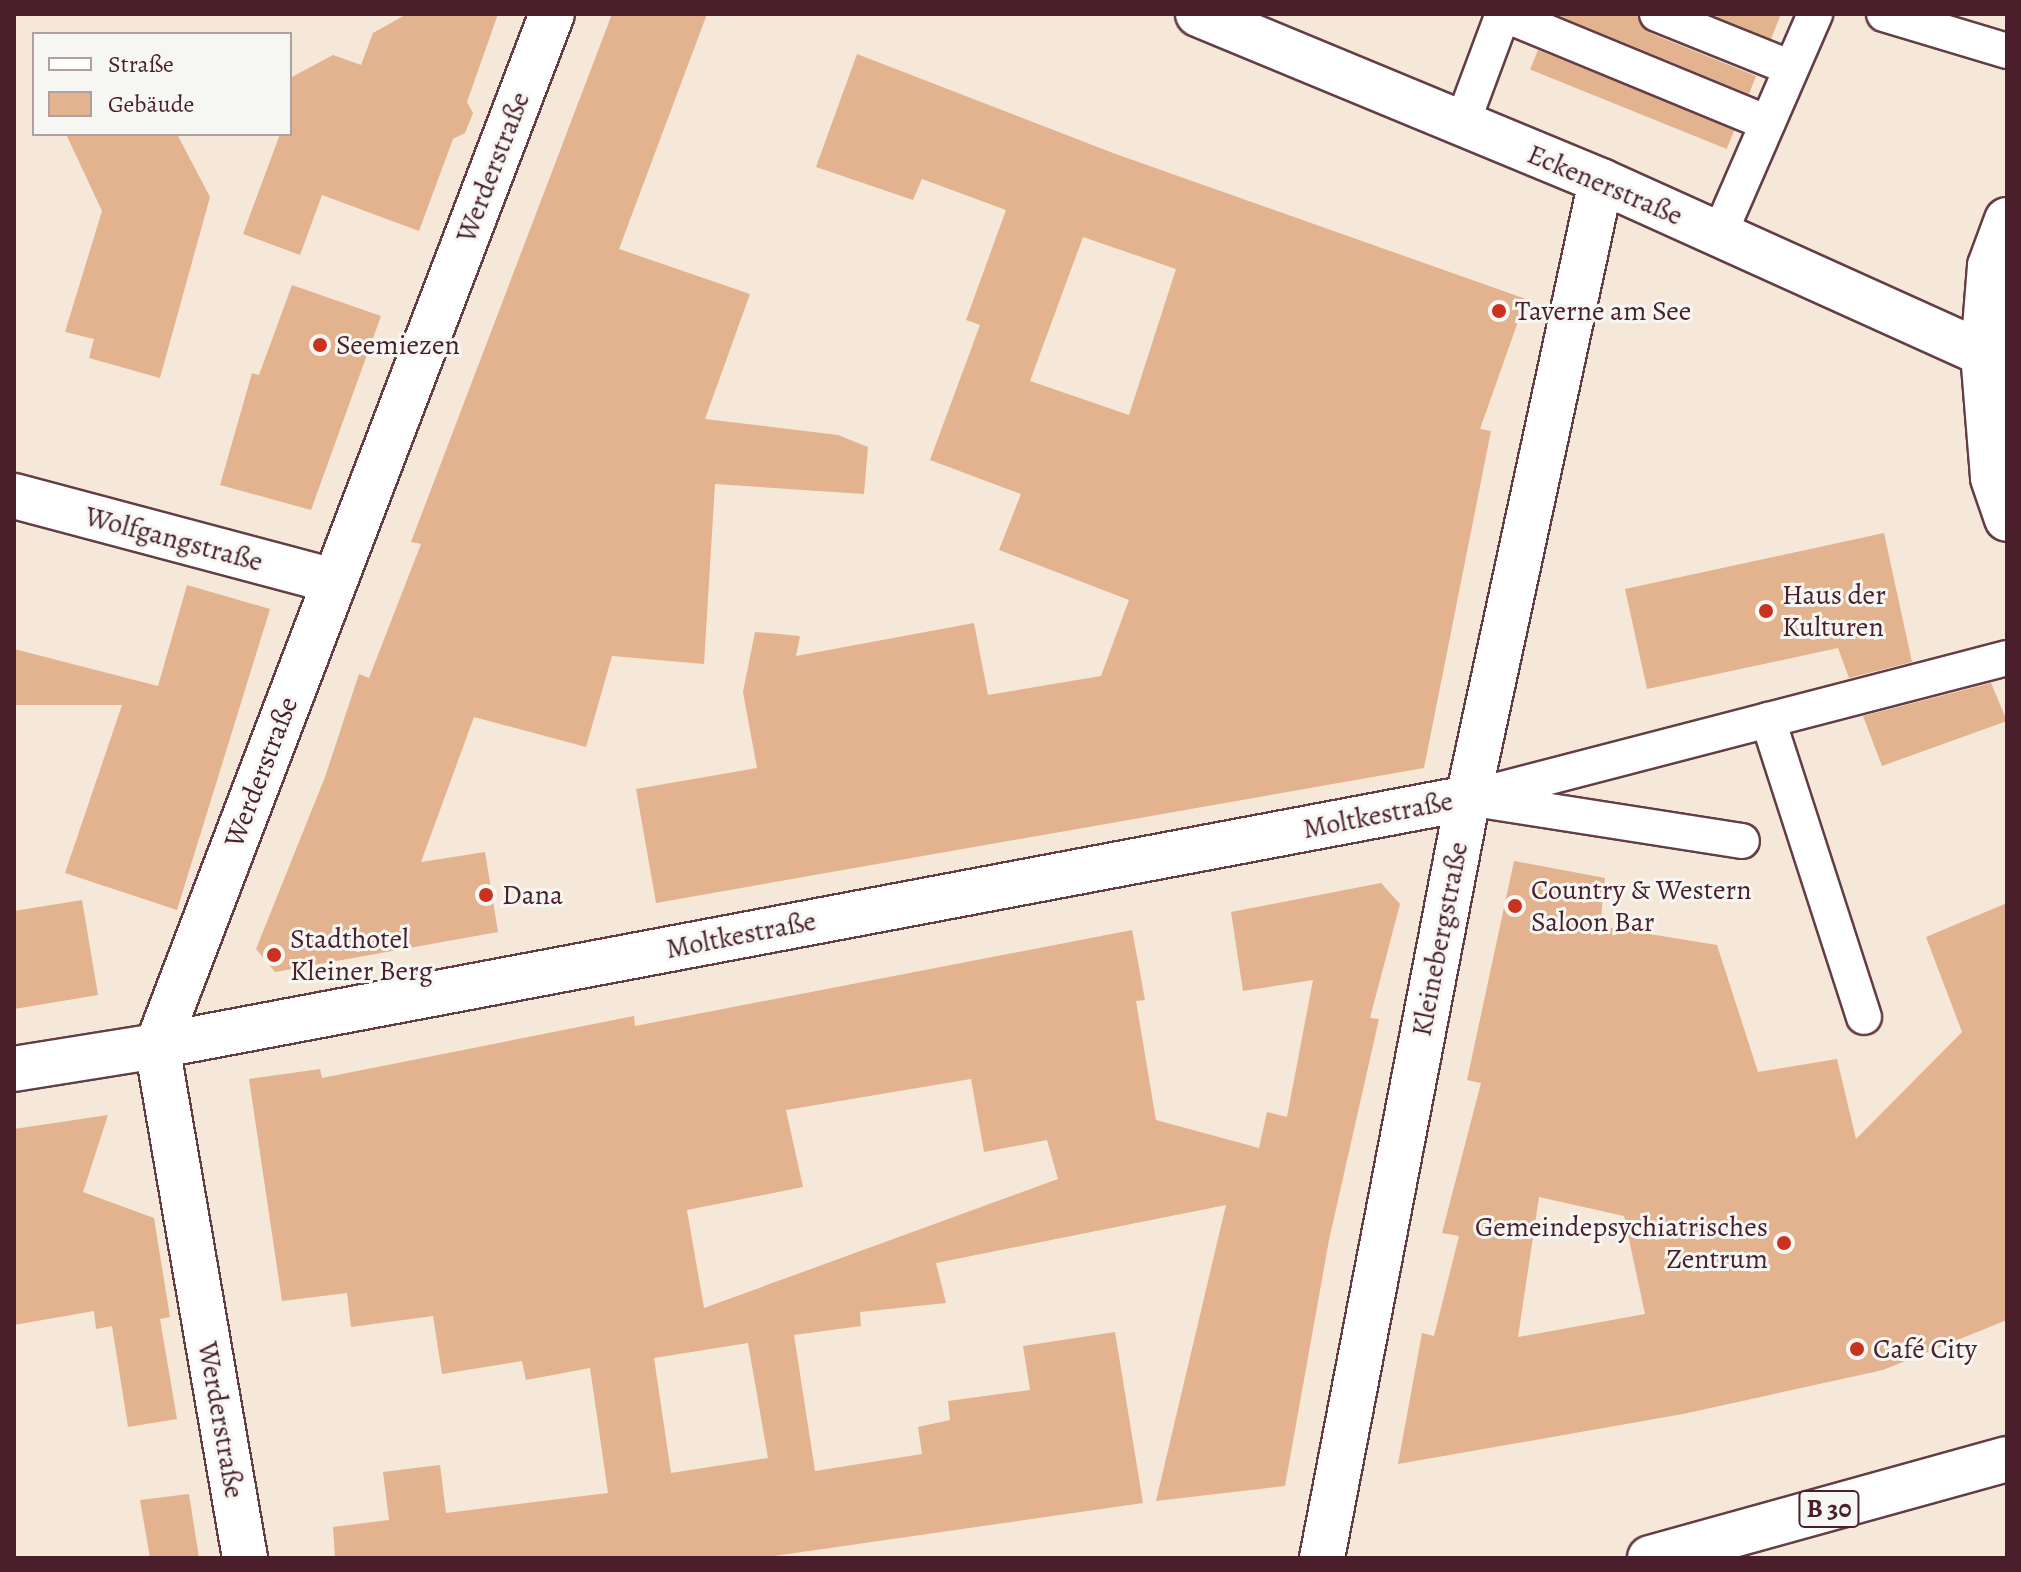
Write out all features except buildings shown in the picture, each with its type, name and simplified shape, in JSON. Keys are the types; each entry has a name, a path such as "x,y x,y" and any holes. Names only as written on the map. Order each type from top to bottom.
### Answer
{"street":[{"name":"Werderstraße","path":"245,1558 157,1046 552,14"},
{"name":"Eckenerstraße","path":"1198,14 1601,181 1995,358"},
{"name":"Kleinebergstraße","path":"1322,1558 1468,798 1601,181"},
{"path":"2007,220 1990,266 1995,358 1993,478 2007,519"},
{"name":"Wolfgangstraße","path":"14,496 334,581"},
{"name":"Moltkestraße","path":"14,1069 157,1046 1468,798"},
{"name":"B 30","path":"1650,1558 2007,1459"}],"lane":[{"path":"1462,124 1503,14 1767,123"},
{"path":"1657,14 1791,68"},
{"path":"1719,235 1815,14"},
{"path":"1884,14 2007,51"},
{"path":"1468,798 2007,658"},
{"path":"1768,720 1864,1017"},
{"path":"1468,798 1742,841"}],"place":[{"name":"Taverne am See","path":"1499,311"},
{"name":"Seemiezen","path":"320,345"},
{"name":"Haus der Kulturen","path":"1766,611"},
{"name":"Dana","path":"486,895"},
{"name":"Country & Western Saloon Bar","path":"1515,906"},
{"name":"Stadthotel Kleiner Berg","path":"274,955"},
{"name":"Gemeindepsychiatrisches Zentrum","path":"1784,1243"},
{"name":"Café City","path":"1857,1349"}]}
